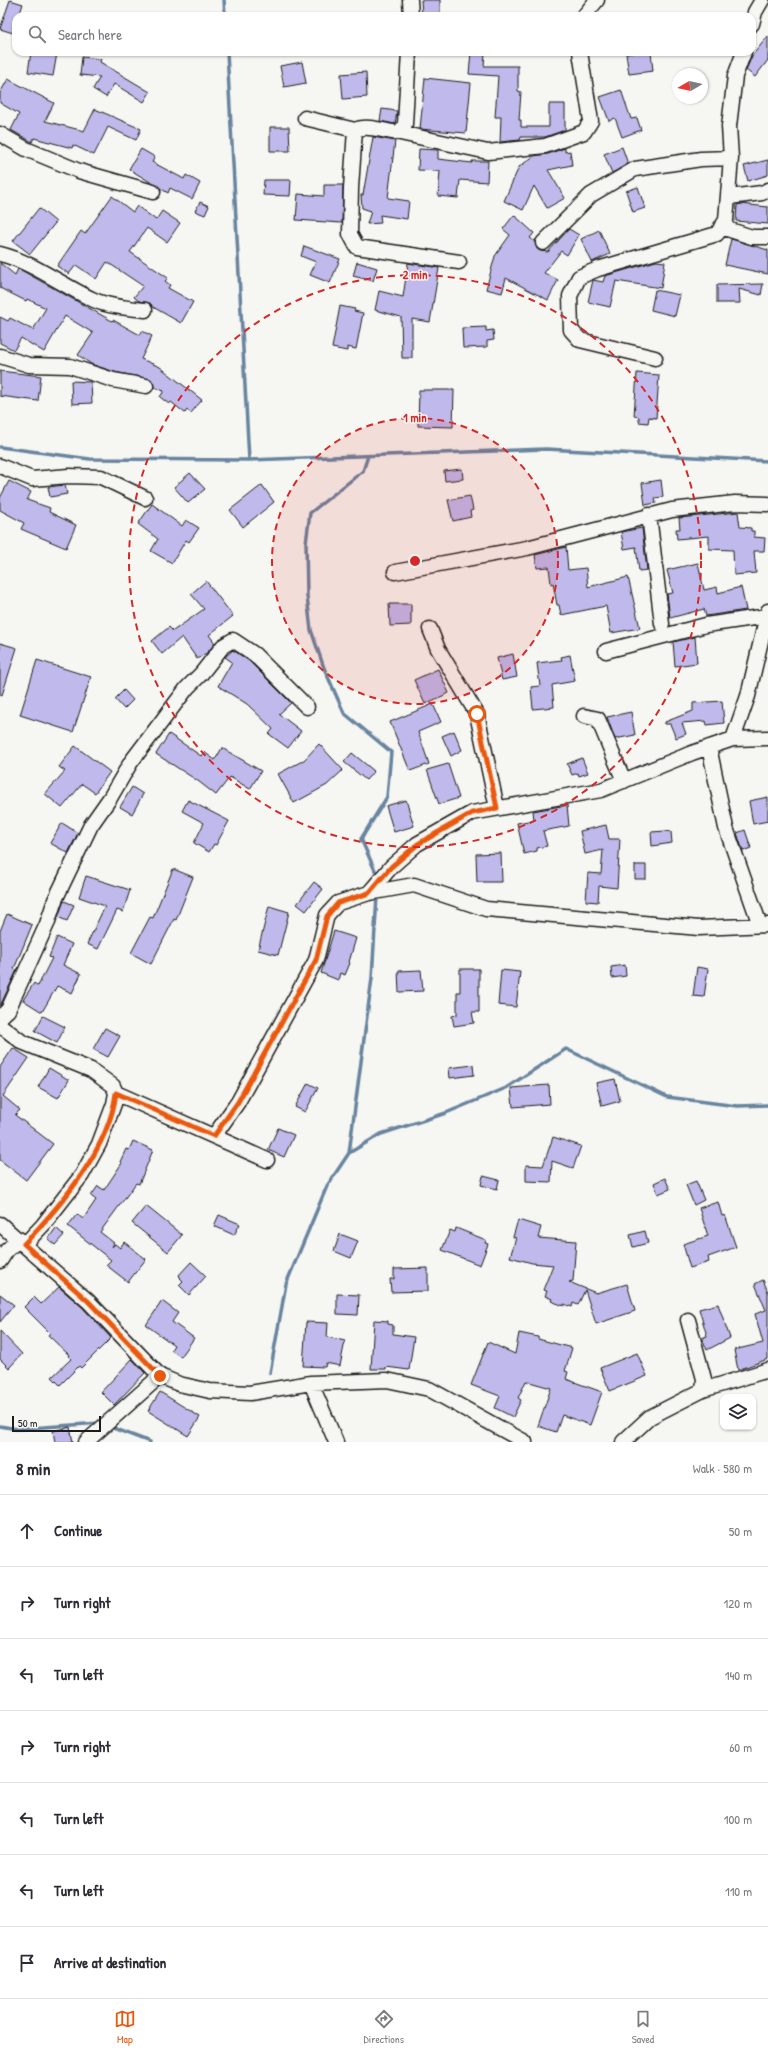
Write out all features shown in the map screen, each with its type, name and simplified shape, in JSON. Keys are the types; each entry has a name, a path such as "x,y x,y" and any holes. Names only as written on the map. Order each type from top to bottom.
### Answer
{"street":[{"path":"410,0 411,12"},
{"path":"587,12 596,0"},
{"path":"755,12 762,0"},
{"path":"400,132 405,124 410,56"},
{"path":"305,118 355,130 362,127 390,132 400,132 488,152 545,146 584,132 591,122 581,56"},
{"path":"654,358 580,340 571,330 570,296 579,277 598,269 717,234 726,220 731,158 729,126 735,76 742,56"},
{"path":"355,130 351,188 350,234 357,247 459,262"},
{"path":"0,134 26,148 79,171 153,192"},
{"path":"543,243 591,195 635,169 701,159 731,158"},
{"path":"729,197 762,193 768,190"},
{"path":"721,227 752,237 768,237"},
{"path":"0,254 51,276 94,300 114,306 145,310"},
{"path":"0,356 29,365 70,366 113,380 146,386"},
{"path":"0,466 32,479 69,476 101,477 146,498"},
{"path":"395,572 527,548 672,510 735,503 768,504"},
{"path":"649,515 662,624"},
{"path":"606,651 706,625 767,614 748,696 733,739"},
{"path":"430,629 438,649 477,714 497,808"},
{"path":"0,1017 8,1010 47,924 55,900 91,825 110,798 131,762 187,688 201,674 223,646 233,640 254,654 307,707"},
{"path":"584,716 598,719 624,781"},
{"path":"369,893 391,867 418,844 472,813 601,790 733,739 768,738"},
{"path":"214,1136 238,1102 316,960 327,916 338,903 369,893 414,885 486,909 699,928 764,925 726,828 709,748"},
{"path":"0,1024 22,1042 91,1070 113,1086 116,1093 114,1104 99,1144 82,1175 43,1225 22,1242 7,1250 0,1261"},
{"path":"116,1093 267,1160"},
{"path":"0,1224 88,1301 160,1376 190,1388 210,1391 250,1393 312,1383 387,1380 429,1389 525,1442"},
{"path":"688,1320 704,1379 703,1390"},
{"path":"623,1442 650,1417 703,1390 768,1370"},
{"path":"86,1442 160,1376"},
{"path":"312,1383 336,1442"}],"building":[{"path":"10,0 23,4 20,12 12,12 12,33 0,29"},
{"path":"421,0 440,0 440,12 422,12"},
{"path":"768,36 768,60 755,77 746,70 752,56 756,56 756,51"},
{"path":"30,56 56,56 53,76 28,72"},
{"path":"471,56 485,56 484,66 518,66 518,91 521,92 519,120 521,120 521,127 549,127 549,104 565,104 565,130 545,137 521,137 520,140 500,142 501,117 495,117 498,76 469,74"},
{"path":"626,56 651,56 653,71 629,74"},
{"path":"82,57 101,59 100,62 150,92 144,102 114,84 106,97 93,89 100,77 80,75"},
{"path":"302,62 306,83 284,87 280,66"},
{"path":"366,72 367,97 343,99 341,74"},
{"path":"425,78 471,83 466,133 420,129"},
{"path":"8,79 54,103 45,121 84,131 95,109 141,129 136,140 108,127 94,155 73,145 72,148 34,138 32,142 11,130 19,114 0,103 0,93"},
{"path":"621,90 631,119 637,118 641,130 622,137 615,118 609,121 600,97"},
{"path":"382,109 397,111 395,124 380,121"},
{"path":"270,127 289,127 290,151 270,151"},
{"path":"373,137 395,141 388,198 409,201 407,219 380,215 381,223 367,224 371,211 362,208 361,195 363,195"},
{"path":"622,147 628,164 612,173 604,154"},
{"path":"565,148 565,152 570,151 572,165 548,170 565,198 547,208 534,186 523,210 504,201 519,167 534,156 548,154"},
{"path":"141,149 155,157 152,162 184,179 186,175 200,183 192,199 170,188 168,193 129,169"},
{"path":"419,149 438,150 438,159 472,163 472,161 488,161 487,182 460,180 458,198 438,196 440,171 418,170"},
{"path":"768,160 768,175 748,181 744,166"},
{"path":"264,180 291,180 290,196 263,195"},
{"path":"324,185 343,185 342,223 296,220 298,194 324,196"},
{"path":"638,187 645,208 633,212 626,191"},
{"path":"112,196 133,212 137,206 156,220 162,211 180,223 167,242 147,228 130,252 168,278 165,281 170,285 168,288 193,302 181,323 153,307 150,303 139,301 134,297 143,286 107,262 96,279 76,265 69,274 57,266 81,231 85,234"},
{"path":"200,202 209,206 205,215 195,211"},
{"path":"741,204 768,207 768,224 736,221 737,205"},
{"path":"39,208 56,222 30,254 13,241"},
{"path":"514,215 534,233 530,238 535,242 537,249 540,251 548,252 569,229 579,235 567,255 561,251 544,273 558,280 548,300 506,278 502,293 486,289 495,256 510,235 503,229"},
{"path":"599,230 610,254 592,262 581,239"},
{"path":"731,239 768,250 768,274 725,265"},
{"path":"304,246 340,259 330,283 310,275 316,262 301,256"},
{"path":"656,261 665,262 661,288 616,281 610,307 588,302 593,280 603,282 605,276"},
{"path":"357,262 377,268 373,281 353,276"},
{"path":"0,263 15,275 18,269 21,270 112,321 113,320 140,335 142,331 152,336 141,359 160,367 202,400 191,413 187,410 185,413 171,402 169,404 160,397 164,391 154,387 151,379 115,372 91,364 78,355 93,333 65,316 44,352 21,338 14,350 0,343 0,317 8,321 10,318 33,330 46,308 27,299 26,301 0,288"},
{"path":"408,263 439,268 430,322 412,319 412,358 402,358 401,317 375,310 379,291 403,297"},
{"path":"763,284 761,295 739,289 740,303 717,303 717,285"},
{"path":"655,290 680,295 675,316 651,310"},
{"path":"340,306 355,309 354,311 363,313 356,349 347,347 347,351 332,348"},
{"path":"486,327 486,331 493,330 494,340 487,341 487,347 463,348 462,328"},
{"path":"0,371 41,376 38,401 0,396"},
{"path":"637,373 659,375 656,418 649,417 648,423 639,422 639,417 634,416"},
{"path":"71,381 91,382 92,403 72,404"},
{"path":"419,390 454,390 453,427 418,426"},
{"path":"462,469 463,479 445,481 444,471"},
{"path":"190,473 205,489 188,503 174,487"},
{"path":"661,480 663,497 655,498 656,503 645,505 642,483"},
{"path":"9,481 31,492 27,500 50,508 49,512 76,525 66,548 21,529 24,523 0,510 0,498"},
{"path":"65,485 67,494 50,497 48,487"},
{"path":"262,485 274,502 243,527 230,510"},
{"path":"470,496 473,510 470,511 471,517 453,521 448,500"},
{"path":"152,504 182,526 186,520 199,528 189,542 186,540 172,563 151,551 158,539 138,524"},
{"path":"738,512 740,527 751,528 751,531 754,531 754,537 765,538 764,551 754,551 756,573 734,575 733,550 709,549 709,536 677,539 676,529 680,529 679,518"},
{"path":"642,528 647,570 639,571 636,547 624,549 621,532"},
{"path":"566,547 568,570 586,568 588,587 628,577 640,628 611,633 606,606 561,615 559,605 557,605 553,583 551,584 549,567 537,568 535,555"},
{"path":"698,563 704,590 717,587 718,593 741,587 746,610 706,616 704,609 670,618 667,594 673,593 667,570"},
{"path":"206,581 233,616 209,635 215,643 208,652 197,659 182,637 162,654 152,641 169,627 173,631 204,609 191,594"},
{"path":"389,604 411,604 411,625 390,626"},
{"path":"695,637 697,663 675,666 673,642"},
{"path":"0,643 17,648 2,695 0,694"},
{"path":"233,650 249,661 291,703 279,714 301,731 288,748 269,734 273,729 247,704 218,686 232,662 225,657"},
{"path":"513,654 517,677 502,680 497,658"},
{"path":"570,655 575,681 552,685 554,707 533,709 531,687 540,686 537,663 562,660 561,657"},
{"path":"37,660 91,677 73,732 20,715"},
{"path":"438,669 449,693 425,704 414,680"},
{"path":"124,690 133,700 124,709 115,699"},
{"path":"722,701 724,723 707,725 706,721 682,723 686,734 676,738 670,724 665,724 665,722 693,711 693,703"},
{"path":"433,704 441,722 418,732 429,764 410,771 390,722"},
{"path":"631,712 635,735 615,739 607,717"},
{"path":"454,731 462,750 451,756 442,736"},
{"path":"169,734 201,756 204,752 215,760 222,748 261,771 250,789 230,777 216,795 198,781 156,754"},
{"path":"319,744 343,770 327,785 294,803 278,774 304,760"},
{"path":"75,746 110,772 95,793 82,784 62,808 45,794 65,771 59,767"},
{"path":"352,753 374,771 366,780 344,762"},
{"path":"582,758 588,773 579,776 578,773 572,775 567,764"},
{"path":"448,764 459,798 439,804 427,770"},
{"path":"132,787 143,794 132,814 120,807"},
{"path":"768,797 768,821 753,824 749,801"},
{"path":"188,800 229,821 216,845 214,844 209,852 194,843 204,823 182,811"},
{"path":"406,800 414,826 394,832 386,806"},
{"path":"567,805 569,826 543,831 547,846 537,848 537,851 524,854 517,823 534,820 533,811"},
{"path":"62,823 78,833 68,853 50,843"},
{"path":"606,825 609,839 620,839 617,888 599,886 598,902 586,901 588,873 601,874 603,850 585,854 580,831"},
{"path":"745,830 751,848 743,851 737,833"},
{"path":"651,832 671,832 672,843 652,846"},
{"path":"501,853 502,882 477,882 476,854"},
{"path":"635,865 646,865 646,879 635,879"},
{"path":"173,869 193,877 176,920 174,919 151,964 131,953 150,917 153,918"},
{"path":"86,876 130,890 123,912 117,910 98,949 87,944 105,906 79,897"},
{"path":"314,882 323,889 306,911 297,904"},
{"path":"64,901 74,905 67,921 58,917"},
{"path":"269,906 289,912 278,955 258,950"},
{"path":"7,914 32,925 14,969 17,970 0,1006 0,931"},
{"path":"334,931 356,938 349,962 350,963 345,975 340,973 338,980 321,973"},
{"path":"57,937 72,944 63,965 81,974 72,993 57,986 42,1012 23,1000 34,983 38,986 52,958 49,957"},
{"path":"625,965 626,976 612,978 611,967"},
{"path":"697,967 708,969 704,997 693,996"},
{"path":"460,969 479,969 479,1012 472,1012 474,1023 454,1026 452,1016 457,1015 457,992 460,992"},
{"path":"421,970 423,991 399,992 398,971"},
{"path":"501,970 520,972 516,1007 498,1005"},
{"path":"43,1016 65,1027 57,1043 35,1031"},
{"path":"105,1028 120,1036 108,1057 93,1049"},
{"path":"13,1048 29,1058 3,1096 20,1110 15,1115 53,1144 26,1180 0,1160 0,1067"},
{"path":"473,1065 474,1075 450,1078 449,1068"},
{"path":"49,1068 69,1080 58,1098 38,1087"},
{"path":"615,1079 620,1101 602,1106 596,1083"},
{"path":"308,1083 318,1088 305,1112 295,1107"},
{"path":"549,1085 550,1104 513,1107 511,1088"},
{"path":"278,1128 294,1135 284,1157 268,1150"},
{"path":"553,1137 581,1146 573,1168 552,1161 551,1182 526,1181 526,1165 543,1166"},
{"path":"133,1141 153,1150 139,1184 136,1183 100,1232 114,1243 112,1247 115,1244 120,1248 124,1242 146,1259 128,1282 106,1265 111,1260 68,1226 77,1214 83,1219 96,1200 91,1196 98,1186 104,1190 122,1163 120,1162 126,1149 129,1150"},
{"path":"483,1176 499,1180 497,1189 481,1185"},
{"path":"665,1178 670,1189 658,1194 654,1183"},
{"path":"696,1181 704,1200 694,1205 686,1185"},
{"path":"718,1202 722,1216 725,1215 736,1247 708,1257 709,1262 690,1268 683,1244 708,1236 699,1208"},
{"path":"146,1206 182,1235 168,1252 132,1223"},
{"path":"219,1215 240,1224 234,1235 214,1226"},
{"path":"518,1220 541,1227 538,1238 576,1241 573,1281 569,1282 596,1293 627,1284 635,1311 596,1324 585,1290 578,1305 573,1303 572,1307 564,1304 564,1306 551,1301 552,1299 545,1296 547,1291 543,1290 553,1265 532,1263 510,1257 516,1238 513,1237"},
{"path":"56,1228 64,1235 55,1245 48,1239"},
{"path":"456,1228 486,1240 485,1243 488,1244 480,1265 442,1250 450,1230 455,1232"},
{"path":"645,1231 648,1243 633,1247 630,1235"},
{"path":"340,1234 358,1241 351,1258 334,1251"},
{"path":"191,1262 206,1276 189,1295 179,1285 183,1281 178,1276"},
{"path":"428,1268 428,1291 391,1292 390,1279 394,1279 394,1269"},
{"path":"763,1280 768,1292 768,1359 738,1370 734,1350 763,1343 755,1314 766,1310 755,1284"},
{"path":"59,1287 82,1307 111,1338 81,1368 79,1366 60,1385 52,1377 71,1359 68,1356 69,1355 48,1335 50,1333 24,1307 34,1297 41,1304"},
{"path":"0,1294 14,1305 0,1322"},
{"path":"337,1294 359,1295 358,1315 337,1314"},
{"path":"162,1301 178,1313 172,1322 194,1338 181,1357 171,1350 174,1345 146,1325"},
{"path":"718,1304 730,1338 707,1350 702,1338 707,1336 699,1309"},
{"path":"374,1320 388,1321 388,1324 393,1325 393,1334 414,1337 409,1370 386,1367 386,1369 371,1369"},
{"path":"306,1322 328,1323 327,1337 345,1341 340,1366 326,1363 325,1367 303,1366"},
{"path":"0,1331 22,1354 9,1368 0,1359"},
{"path":"519,1333 538,1337 538,1339 572,1348 565,1371 568,1372 566,1379 602,1392 590,1425 562,1415 556,1432 538,1426 551,1388 526,1381 518,1398 521,1400 513,1417 495,1408 500,1396 471,1385 488,1342 515,1354"},
{"path":"637,1353 647,1376 610,1391 600,1368"},
{"path":"132,1359 145,1373 114,1405 101,1392"},
{"path":"160,1392 200,1417 188,1436 148,1411"},
{"path":"70,1427 73,1442 55,1442 53,1431"}],"waterway":[{"path":"224,0 225,12"},
{"path":"227,56 249,460"},
{"path":"0,447 90,459 249,460 546,449 768,461"},
{"path":"368,456 363,471 310,513 306,543 307,596 311,630 324,668 344,713 391,752 387,797 361,839 378,877"},
{"path":"270,1373 286,1284 327,1186 349,1153 372,978 377,896"},
{"path":"349,1153 381,1134 446,1113 506,1088 566,1049 667,1097 737,1106 768,1105"},
{"path":"0,1426 17,1429 100,1423"},
{"path":"108,1426 150,1442"}],"route":[{"path":"160,1376 154,1368 88,1301 24,1244 43,1225 82,1175 99,1144 114,1104 116,1093 214,1136 238,1102 316,960 327,916 338,903 369,893 391,867 418,844 472,813 497,808 477,714"}]}
